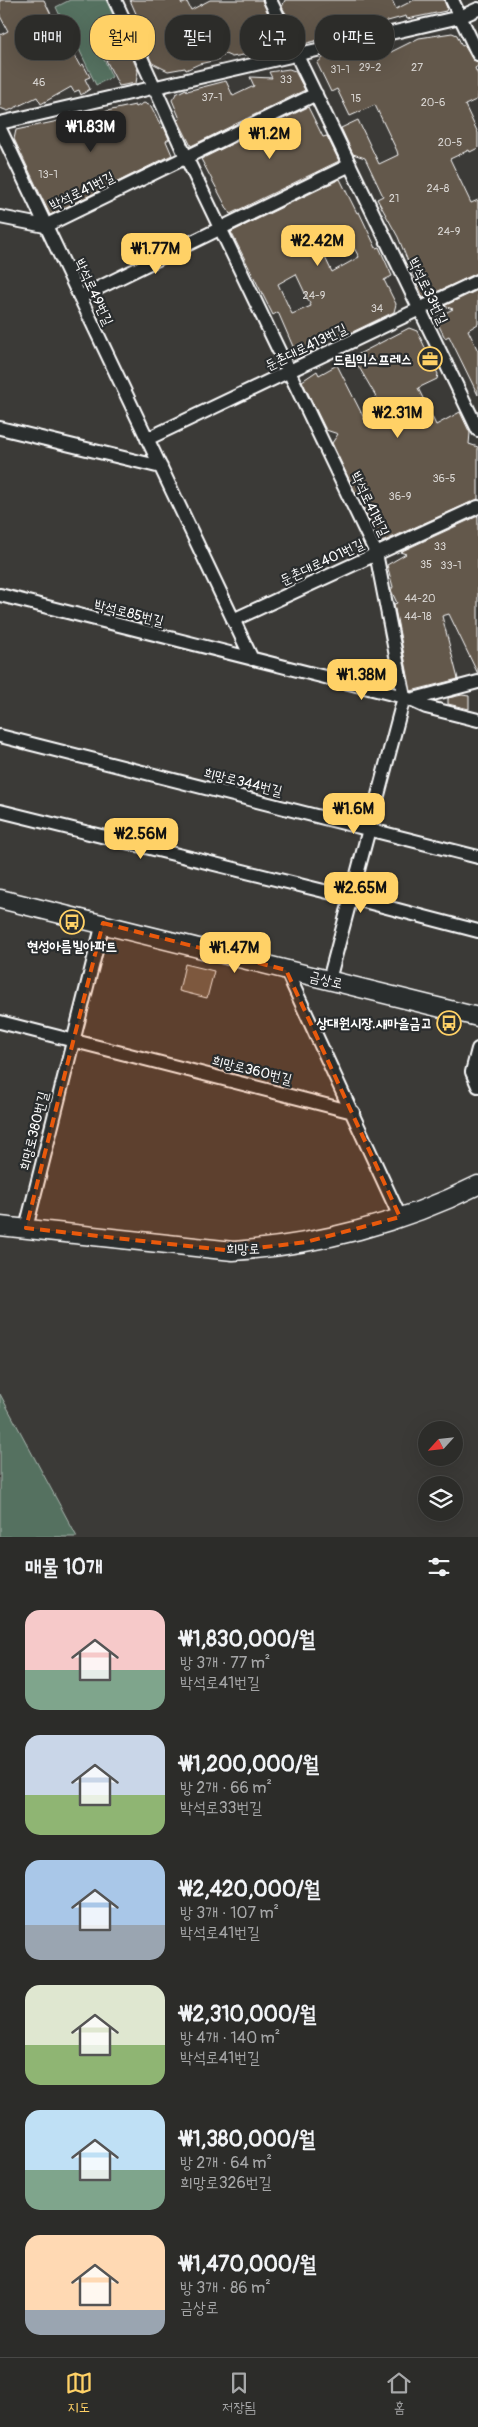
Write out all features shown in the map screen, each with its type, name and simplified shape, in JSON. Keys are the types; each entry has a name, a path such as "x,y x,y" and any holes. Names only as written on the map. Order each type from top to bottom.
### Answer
{"street":[{"name":"박석로41번길","path":"115,0 186,157 376,553 407,698"},
{"name":"박석로33번길","path":"270,0 277,15"},
{"path":"452,0 478,54"},
{"path":"305,53 460,17 478,9"},
{"path":"0,123 276,60"},
{"name":"박석로33번길","path":"299,60 478,430"},
{"path":"186,157 316,94"},
{"name":"박석로49번길","path":"0,129 252,659"},
{"name":"박석로41번길","path":"45,226 186,157"},
{"path":"80,297 350,165"},
{"path":"0,217 45,226"},
{"name":"둔촌대로413번길","path":"147,439 478,281"},
{"path":"0,428 161,467"},
{"name":"둔촌대로401번길","path":"233,620 478,507"},
{"name":"박석로85번길","path":"0,595 407,698 426,707 478,720"},
{"path":"329,980 407,698 478,682"},
{"name":"희망로344번길","path":"0,736 478,857"},
{"path":"0,811 478,931"},
{"name":"금상로","path":"0,898 478,1018"},
{"name":"희망로380번길","path":"26,1228 103,924"},
{"path":"286,970 400,1217"},
{"path":"0,1022 73,1041"},
{"name":"희망로360번길","path":"73,1041 353,1112"},
{"path":"478,1049 472,1072 478,1086"},
{"name":"희망로","path":"0,1226 233,1250 306,1242 400,1217 478,1185"}],"highlighted area":[{"path":"103,923 286,970 400,1217 306,1242 233,1251 26,1228"}],"green space":[{"path":"70,0 106,0 113,15 90,15 90,60 104,60 112,77 96,85 80,51 80,15 60,15 56,7"},
{"path":"0,1394 77,1537 0,1537"}],"building":[{"path":"0,0 44,0 51,15 15,15 15,60 77,60 80,66 83,64 90,77 85,79 90,89 81,95 79,90 74,92 71,87 41,104 37,97 8,111 0,108 0,35 8,31 0,16"},
{"path":"130,0 180,0 182,4 187,2 191,10 210,0 262,0 269,15 240,15 240,56 232,57 230,56 230,15 165,15 165,60 217,60 199,64 186,70 185,68 168,71 152,63 151,60 155,60 155,15 137,15"},
{"path":"285,0 392,0 396,9 414,0 444,0 447,8 446,11 407,19 406,16 394,19 394,15 315,15 315,41 305,44 305,15 287,15 282,7"},
{"path":"452,33 457,35 462,46 464,45 473,60 478,62 478,66 475,68 478,75 478,99 465,105 478,133 478,148 450,159 471,203 478,200 478,273 423,298 398,237 377,199 383,196 365,158 353,154 341,128 358,120 379,164 398,155 397,151 375,105 350,116 337,89 331,92 317,63 320,60 394,60 394,50 419,38"},
{"path":"106,60 133,60 138,71 136,83 119,86"},
{"path":"289,69 295,71 305,90 191,146 178,120 180,119 172,100 176,94 186,89 187,91 226,81 233,96 254,86 250,77 272,78 269,72"},
{"path":"144,103 151,106 162,128 164,127 169,139 166,141 172,155 50,215 14,139 16,130 72,118 75,126 107,111 135,105 136,107"},
{"path":"308,107 323,137 327,136 339,161 230,214 201,159"},
{"path":"340,179 357,213 359,212 376,248 379,247 392,276 384,280 396,304 394,312 342,337 337,332 320,341 322,346 298,358 278,312 273,315 231,232","holes":["348,237 359,257 332,272 322,251","296,274 311,306 292,314 278,284"]},
{"path":"478,290 478,324 468,330 478,351 478,395 449,336 445,338 435,318 453,309 444,306"},
{"path":"409,328 417,331 438,374 437,379 418,388 436,425 460,412 470,433 469,444 478,447 478,499 382,542 379,541 362,505 365,499 356,494 332,443 338,434 326,430 302,381 317,371 319,375 337,365 367,424 387,415 353,357"},
{"path":"478,516 478,674 449,614 442,616 458,679 411,691 394,604 397,603 391,590 393,587 387,565 406,554 400,552"},
{"path":"462,695 469,696 469,709 448,704 448,698"},
{"path":"185,964 214,971 207,998 179,991"}],"place":[{"name":"드림익스프레스","path":"430,359"},
{"name":"현성아름빌아파트","path":"72,922"},
{"name":"상대원시장.새마을금고","path":"449,1023"}]}
